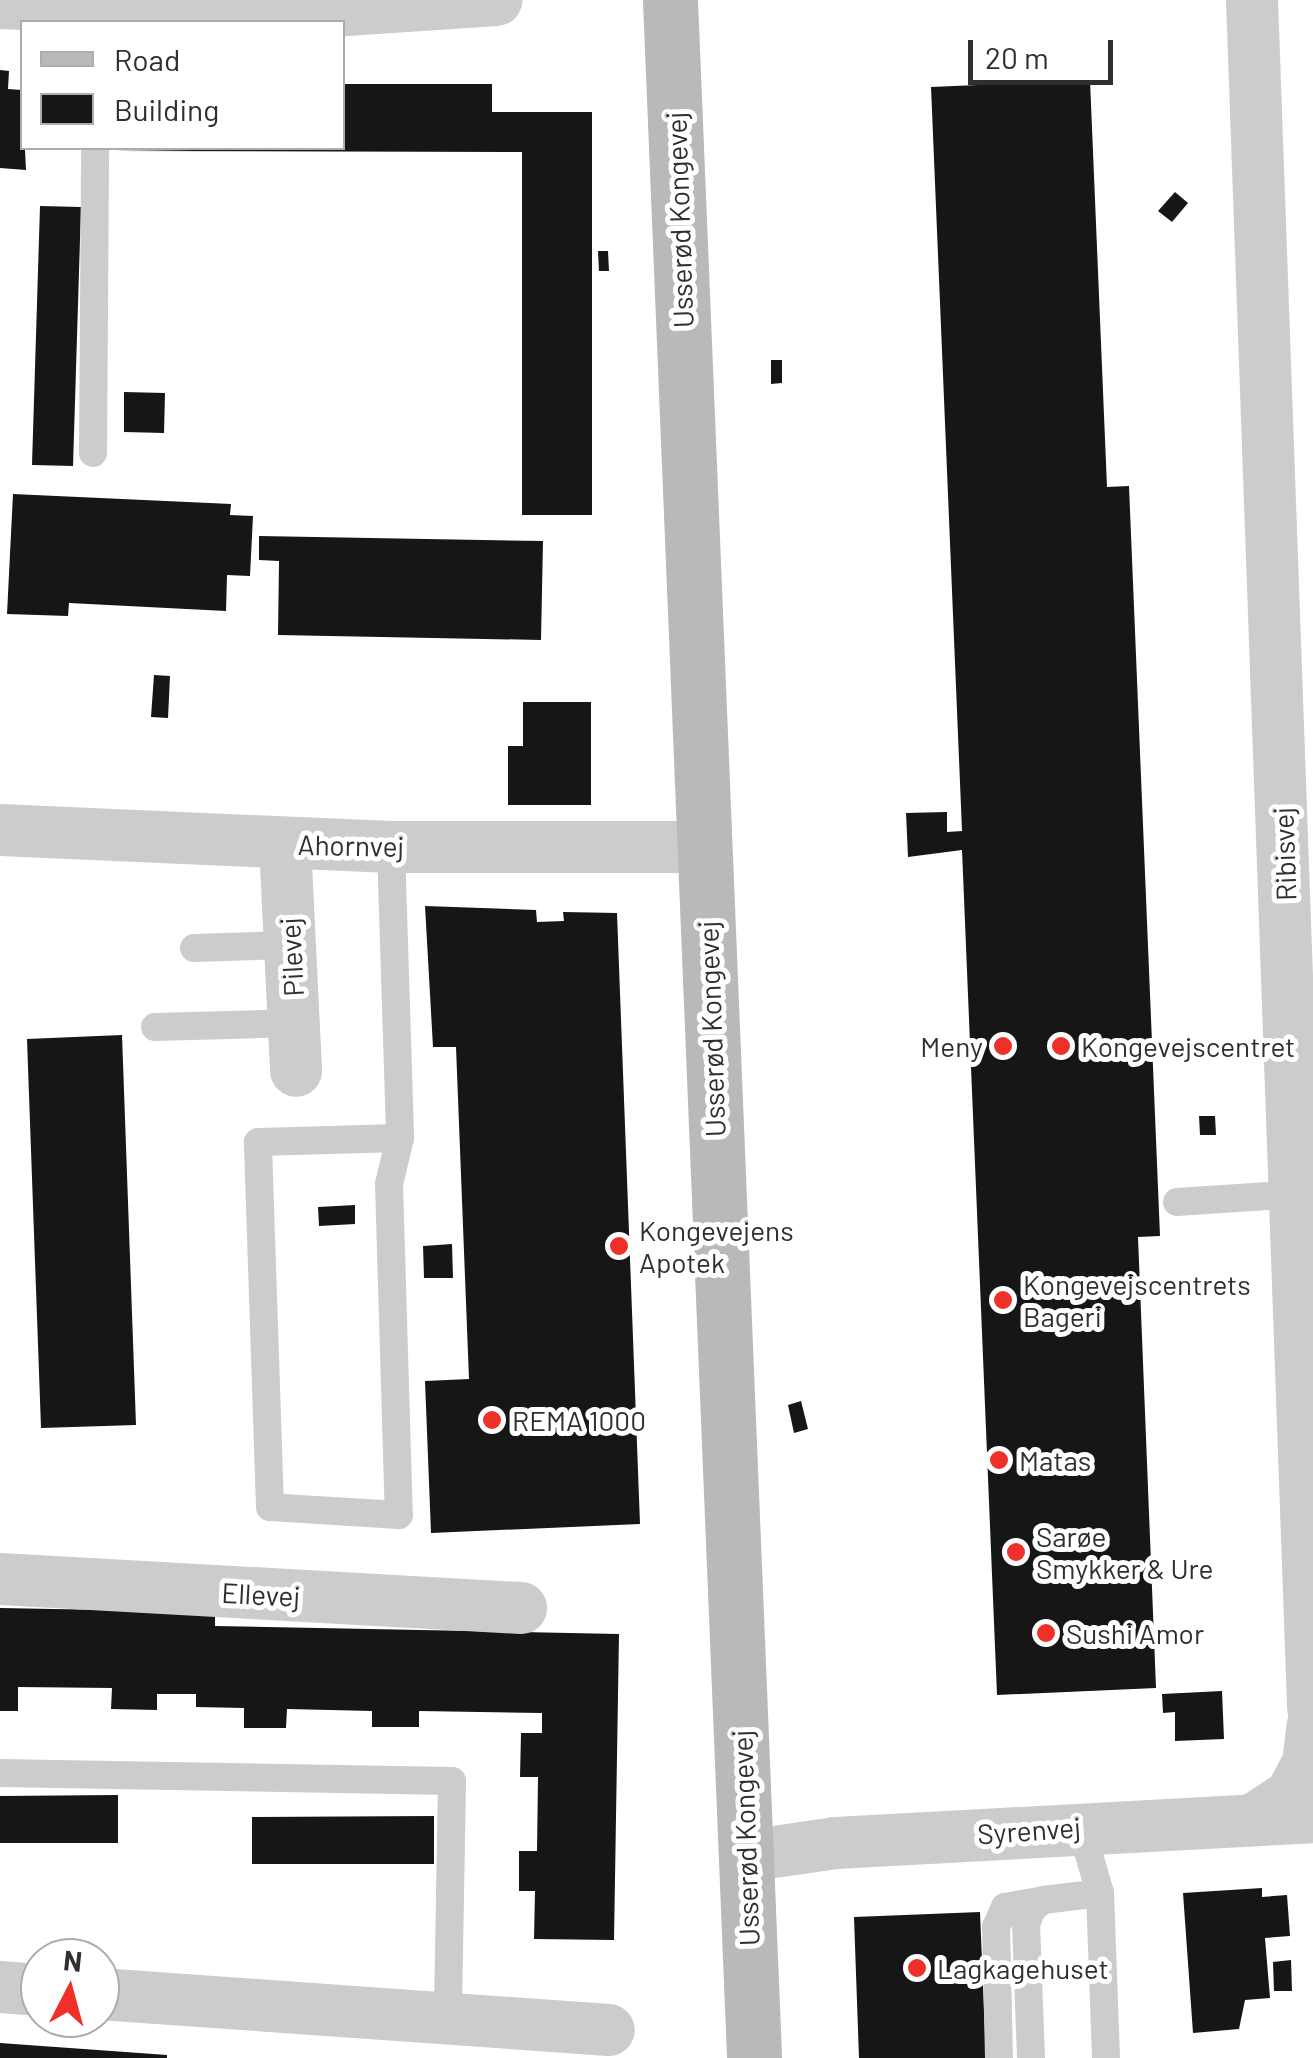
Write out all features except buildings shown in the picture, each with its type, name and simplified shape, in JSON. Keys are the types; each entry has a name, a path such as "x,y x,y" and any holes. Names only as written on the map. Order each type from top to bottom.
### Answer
{"main road":[{"name":"Usserød Kongevej","path":"670,0 754,2058"}],"street":[{"name":"Ribisvej","path":"1252,0 1305,1188 1313,1708"},
{"path":"57,9 271,14 471,1"},
{"name":"Ahornvej","path":"0,830 285,844 703,848"},
{"name":"Pilevej","path":"285,844 295,1047"},
{"name":"Ellevej","path":"0,1580 521,1608"},
{"path":"1256,1818 1290,1795 1308,1763 1313,1724"},
{"name":"Syrenvej","path":"746,1856 836,1843 1313,1817"},
{"path":"120,1995 609,2030"}],"lane":[{"path":"93,453 95,150"},
{"path":"391,846 400,1138 389,1184 399,1514 270,1507 258,1142 400,1138"},
{"path":"194,948 290,945"},
{"path":"155,1027 295,1047"},
{"path":"1177,1202 1305,1188"},
{"path":"0,1772 452,1781 448,2019"},
{"path":"1082,1827 1100,1893 1106,2058"},
{"path":"999,2058 996,1927 1005,1907 1100,1893"},
{"path":"1031,2058 1026,1924 1043,1900"}],"place":[{"name":"Meny","path":"1003,1046"},
{"name":"Kongevejscentret","path":"1061,1046"},
{"name":"Kongevejens Apotek","path":"619,1246"},
{"name":"Kongevejscentrets Bageri","path":"1003,1300"},
{"name":"REMA 1000","path":"492,1420"},
{"name":"Matas","path":"999,1460"},
{"name":"Sarøe Smykker & Ure","path":"1016,1552"},
{"name":"Sushi Amor","path":"1046,1633"},
{"name":"Lagkagehuset","path":"917,1968"}]}
